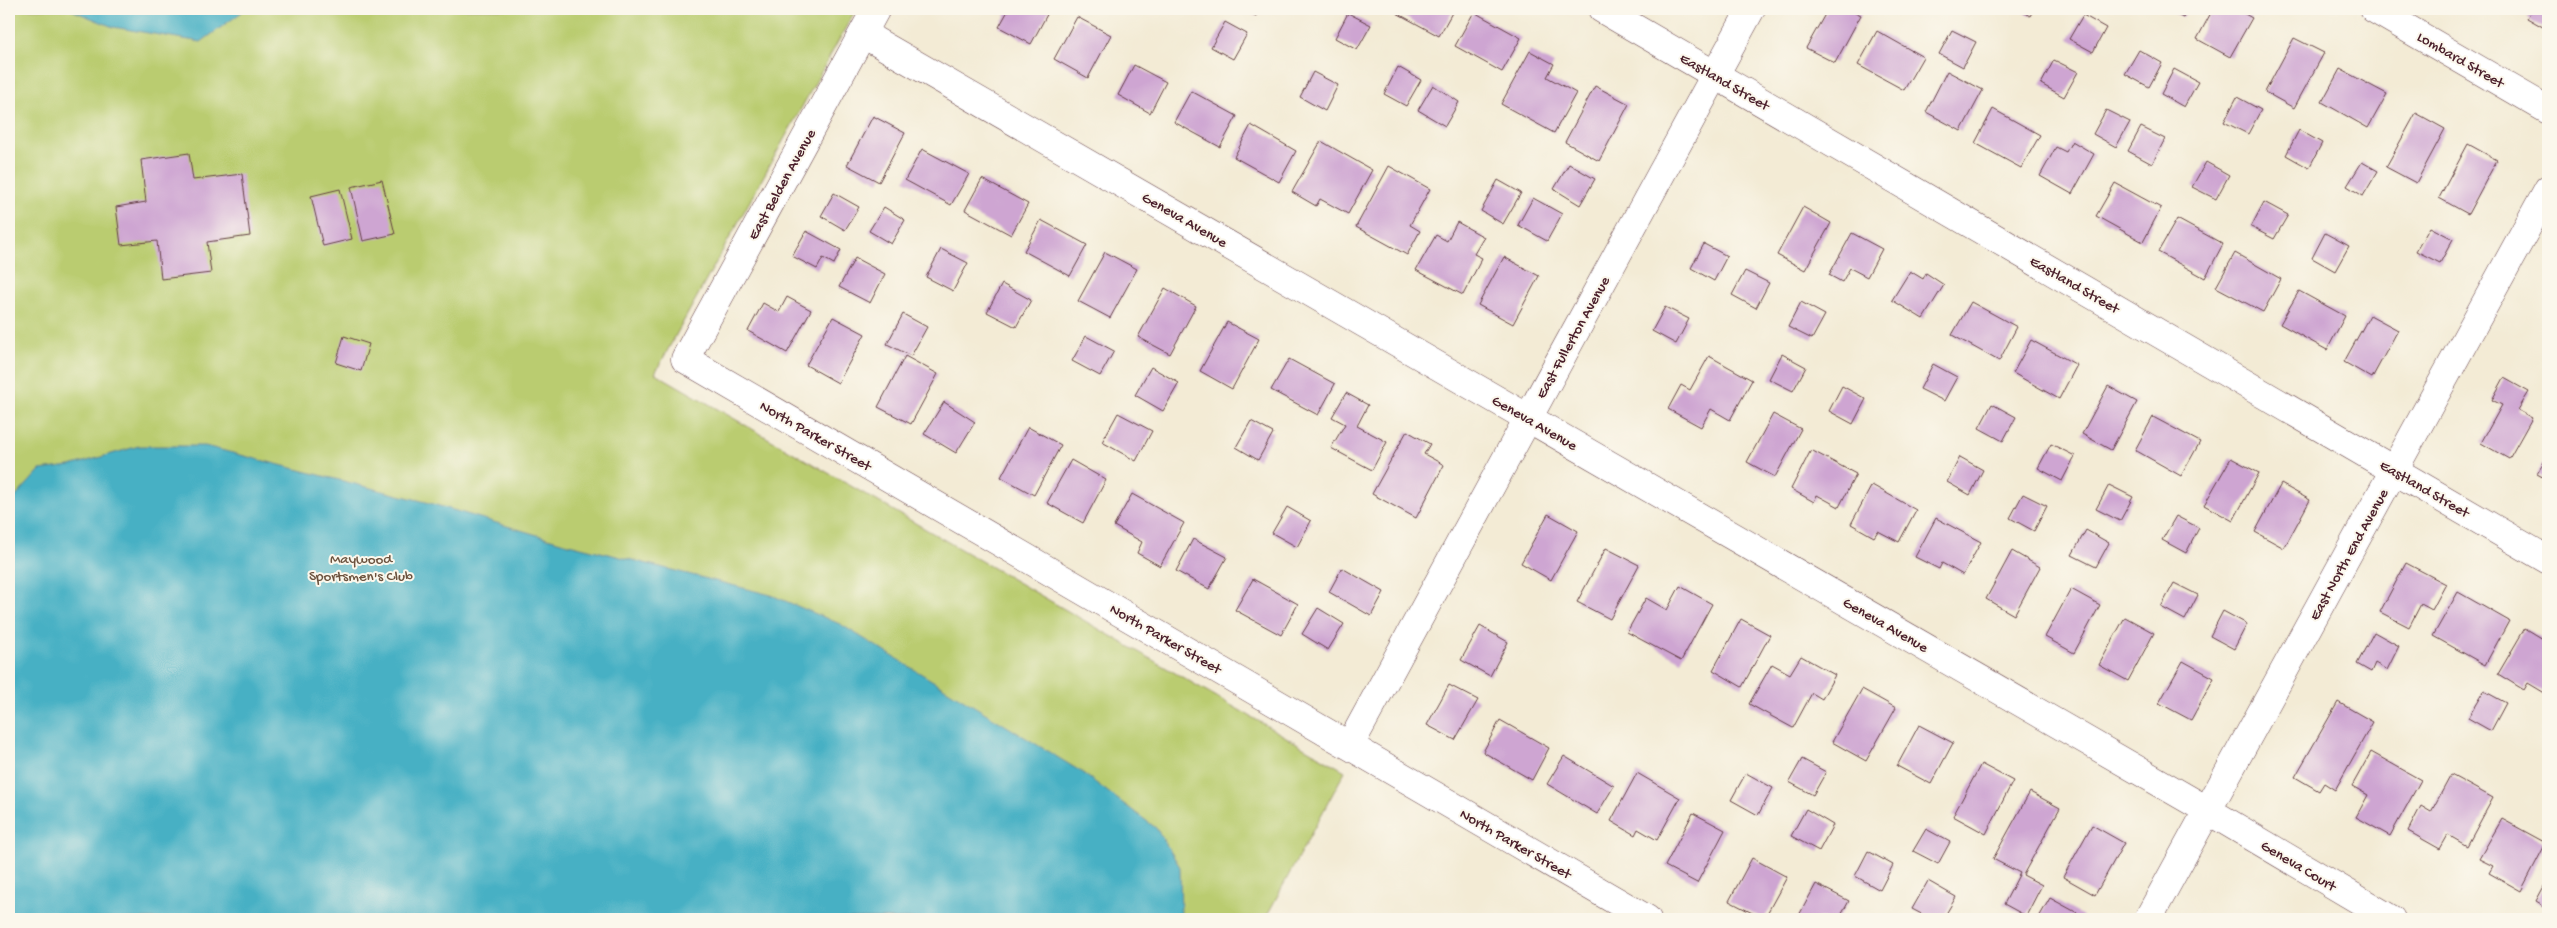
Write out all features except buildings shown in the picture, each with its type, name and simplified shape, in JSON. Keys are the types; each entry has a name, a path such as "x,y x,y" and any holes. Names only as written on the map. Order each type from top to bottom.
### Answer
{"street":[{"name":"East Belden Avenue","path":"685,359 876,9"},
{"name":"Eastland Street","path":"1602,9 2548,560"},
{"name":"East Fullerton Avenue","path":"1350,745 1751,9"},
{"name":"Lombard Street","path":"2374,9 2548,110"},
{"name":"Geneva Avenue","path":"863,34 2208,810"},
{"name":"East North End Avenue","path":"2148,919 2548,188"},
{"name":"North Parker Street","path":"685,359 1647,919"},
{"name":"Geneva Court","path":"2208,810 2391,919"}],"green space":[{"name":"Maywood Sportsmen's Club","path":"9,9 856,9 655,373 1345,771 1265,919 9,919"}],"water":[{"path":"69,9 246,9 201,42 113,27"},
{"path":"139,446 205,446 426,502 561,542 771,595 840,624 1080,771 1156,828 1180,867 1181,919 9,919 9,504 40,470 70,466"}]}
